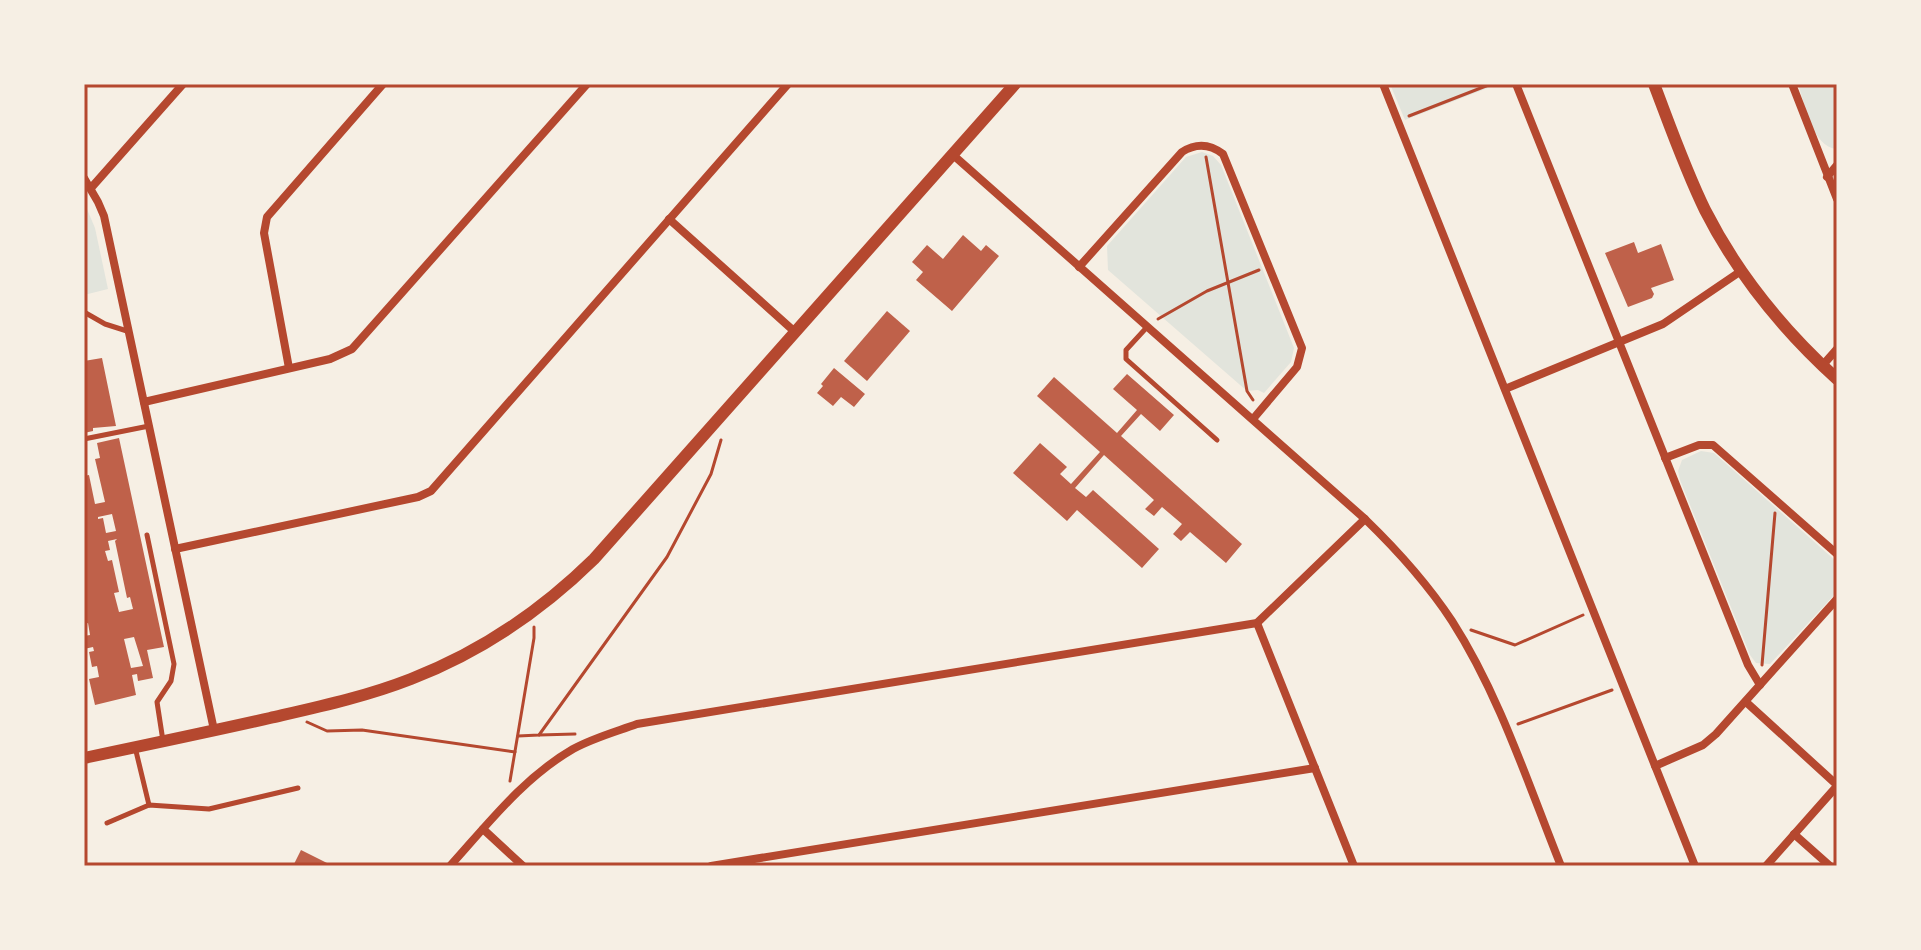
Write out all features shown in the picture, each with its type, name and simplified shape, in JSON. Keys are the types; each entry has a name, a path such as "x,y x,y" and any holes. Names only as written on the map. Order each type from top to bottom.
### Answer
{"street":[{"path":"91,188 183,84"},
{"path":"289,368 264,233 267,217 383,84"},
{"path":"144,402 339,356 357,345 587,84"},
{"path":"175,549 418,497 431,491 788,84"},
{"path":"84,758 378,692 462,656 526,618 568,585 594,559 1015,84"},
{"path":"1383,84 1695,866"},
{"path":"1654,84 1697,192 1741,271 1783,325 1837,379"},
{"path":"1792,84 1837,199"},
{"path":"1519,85 1748,665 1760,685"},
{"path":"1079,267 1182,152 1204,145 1217,150 1227,160 1300,341 1302,356 1297,367 1253,419"},
{"path":"952,154 1365,519 1410,565 1452,621 1480,671 1561,866"},
{"path":"1827,177 1837,165"},
{"path":"84,178 104,216 214,730"},
{"path":"669,219 795,332"},
{"path":"1505,389 1674,317 1741,271"},
{"path":"1822,366 1837,349"},
{"path":"1665,458 1699,445 1713,445 1837,554"},
{"path":"450,866 526,782 549,764 574,749 637,724 1257,623 1365,519"},
{"path":"1655,766 1703,745 1746,702 1837,599"},
{"path":"1257,623 1354,866"},
{"path":"1746,702 1837,786 1766,866"},
{"path":"711,866 1315,768"},
{"path":"483,829 523,866"},
{"path":"1794,834 1830,866"}],"lane":[{"path":"84,312 128,332"},
{"path":"1148,326 1126,350 1126,359 1217,440"},
{"path":"84,439 149,426"},
{"path":"147,535 174,664 171,681 157,702 163,741"},
{"path":"135,747 149,805"},
{"path":"107,823 149,805 209,809 298,788"}],"path":[{"path":"1398,121 1491,84"},
{"path":"1204,145 1247,394 1261,408"},
{"path":"1148,326 1164,314 1229,281 1270,266"},
{"path":"539,735 667,557 711,474 721,440"},
{"path":"1760,685 1776,499"},
{"path":"1452,621 1515,645 1594,611"},
{"path":"509,785 534,627"},
{"path":"1506,728 1623,686"},
{"path":"305,721 327,731 391,734 515,752"},
{"path":"518,736 576,734"}],"shaded area":[{"path":"1390,84 1498,84 1405,120"},
{"path":"1798,84 1837,84 1837,149 1821,141 1816,133"},
{"path":"1202,152 1213,156 1221,165 1294,348 1291,362 1264,393 1247,391 1108,270 1107,246 1186,157"},
{"path":"84,202 95,228 108,289 84,295"},
{"path":"1701,451 1714,453 1837,562 1837,592 1770,664 1756,663 1750,655 1680,480 1678,471 1682,460"}],"building":[{"path":"963,235 981,251 986,245 999,256 952,311 916,280 923,272 912,262 927,245 943,259"},
{"path":"1634,242 1638,253 1661,244 1674,280 1651,288 1652,298 1628,307 1605,253"},
{"path":"887,311 910,331 867,381 844,361"},
{"path":"102,358 116,426 93,428 93,431 84,433 84,410 87,409 84,361"},
{"path":"834,368 865,394 854,407 841,397 833,406 817,393"},
{"path":"1127,374 1174,415 1160,431 1141,414 1121,436 1242,544 1226,563 1190,532 1181,541 1173,534 1182,524 1162,507 1154,516 1145,509 1154,500 1104,455 1075,488 1086,497 1093,490 1159,549 1142,568 1077,510 1067,521 1013,473 1040,443 1067,467 1060,474 1071,484 1100,452 1037,396 1054,377 1117,433 1137,410 1113,389"},
{"path":"119,438 164,647 147,650 153,678 138,681 137,674 132,675 136,695 95,705 89,679 99,677 97,666 92,667 89,652 94,651 93,647 84,649 84,636 90,635 88,623 84,624 84,476 89,475 95,504 105,502 95,459 100,458 97,443","holes":["112,514 116,531 106,533 103,518 98,517","117,539 127,598 130,597 133,609 119,612 114,593 119,592 112,560 108,561 105,551 110,550 108,541","134,637 143,666 131,668 124,639"]},
{"path":"301,850 333,866 293,866"}]}
